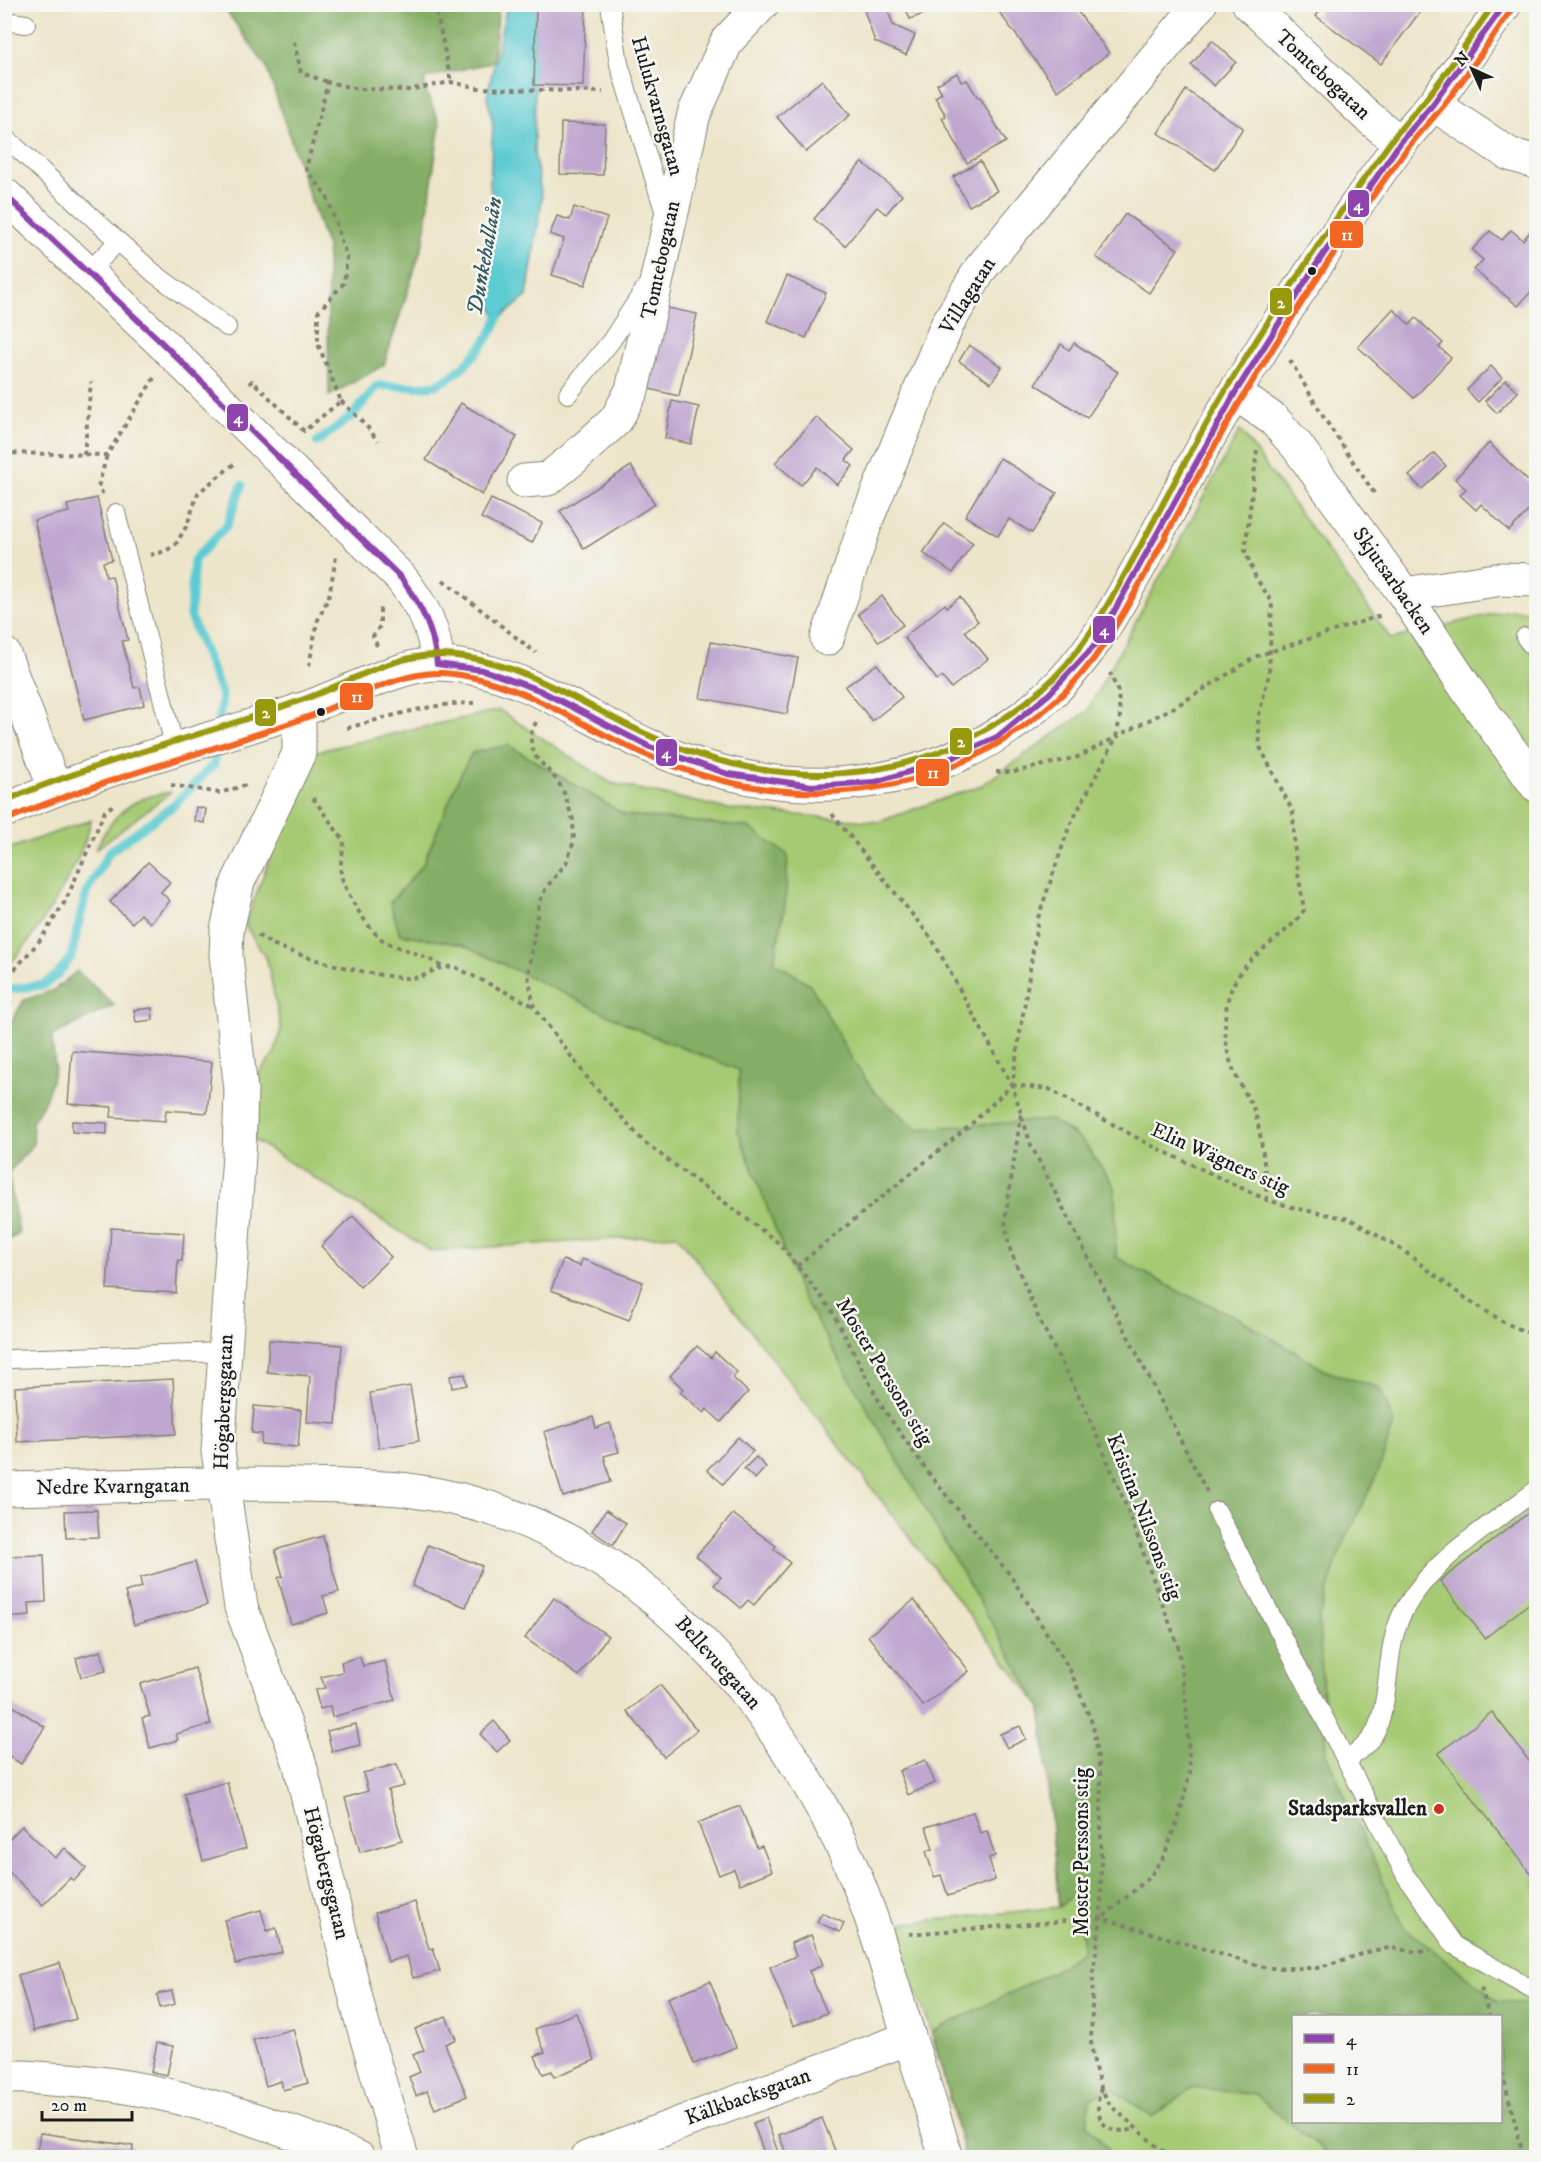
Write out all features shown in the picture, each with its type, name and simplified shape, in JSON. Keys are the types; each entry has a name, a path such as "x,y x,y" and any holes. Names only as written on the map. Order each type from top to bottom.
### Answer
{"street":[{"name":"Tomtebogatan","path":"524,481 548,479 616,420 632,390 694,114 727,40 762,4"},
{"name":"Villagatan","path":"827,639 868,516 948,323 981,268 1200,4"},
{"name":"Tomtebogatan","path":"1249,4 1366,116 1400,143"},
{"path":"4,811 55,789 255,725 416,666 437,664 483,670 538,690 650,747 728,774 823,785 875,782 945,761 997,737 1050,694 1096,644 1234,393 1312,271 1400,143 1433,104 1505,4"},
{"path":"1433,104 1509,154 1536,162"},
{"path":"4,194 89,272 401,578 430,622 436,643 437,664"},
{"name":"Skjutsarbacken","path":"1234,393 1274,420 1297,446 1404,594 1468,691 1536,785"},
{"path":"1404,594 1502,579 1536,580"},
{"path":"4,654 55,789"},
{"name":"Högabergsgatan","path":"299,710 299,753 273,781 230,911 226,955 241,1090 239,1155 218,1451 241,1607 299,1761 360,2015 402,2157"},
{"name":"Nedre Kvarngatan","path":"4,1489 222,1484"},
{"name":"Bellevuegatan","path":"222,1484 408,1490 473,1504 535,1525 589,1551 641,1586 699,1637 757,1705 789,1753 841,1845 878,1937 946,2157"},
{"name":"Kälkbacksgatan","path":"587,2157 909,2038"},
{"path":"4,2078 86,2080 192,2101 298,2133 359,2157"}],"lane":[{"name":"Hulukvarnsgatan","path":"610,4 614,41 628,92 663,207 670,216"},
{"path":"4,21 26,24"},
{"path":"4,136 155,274 226,327"},
{"path":"89,272 117,241"},
{"path":"568,394 633,310 662,259"},
{"path":"116,513 175,749"},
{"path":"11,1359 224,1352"},
{"path":"1347,1761 1372,1737 1380,1720 1389,1653 1403,1613 1434,1569 1536,1490"},
{"path":"1217,1511 1406,1876 1454,1945 1536,1991"}],"path":[{"path":"435,4 451,82"},
{"path":"294,42 301,73 358,89 408,90 451,82 478,88 628,92"},
{"path":"328,82 306,169 327,196 347,258 344,283 318,312 318,344 341,401 365,424 378,441"},
{"path":"116,513 98,487 107,455 156,374 173,354"},
{"path":"1282,363 1287,354 1324,418 1376,497"},
{"path":"252,381 304,431 341,401"},
{"path":"84,455 90,382"},
{"path":"1257,448 1245,551 1256,578 1272,602 1272,651 1258,719 1260,747 1293,812 1294,855 1304,910 1296,922 1252,957 1235,981 1226,1012 1226,1051 1256,1116 1265,1165 1267,1200"},
{"path":"4,453 107,455"},
{"path":"166,551 176,544 187,525 198,493 234,464"},
{"path":"309,666 317,622 335,571 336,550"},
{"path":"439,577 538,655"},
{"path":"998,766 990,771 1014,772 1078,757 1178,705 1257,656 1382,616 1404,594"},
{"path":"373,636 380,626 382,612 379,601"},
{"path":"797,1266 967,1128 1012,1086 1038,918 1069,827 1116,738 1120,717 1118,692 1108,670 1101,678"},
{"path":"341,730 423,708 452,703 480,703"},
{"path":"527,716 544,725"},
{"name":"Moster Perssons stig","path":"535,726 530,742 534,755 558,781 564,793 573,820 574,841 566,864 546,888 539,903 528,975 534,1007 592,1084 644,1142 779,1243 831,1309 882,1407 927,1471 1010,1575 1070,1670 1093,1725 1101,1778 1101,1918 1093,1973 1091,2043 1101,2088 1110,2105 1136,2129 1161,2150 1181,2157"},
{"path":"174,784 220,793 273,781 304,784 344,841 340,872 350,896 374,933 387,943 428,957 441,966 455,967 534,1007"},
{"path":"4,1020 10,1014 12,1003 9,976 41,939 66,900 105,811"},
{"path":"822,814 840,813"},
{"path":"831,814 932,939 1012,1086 1031,1145 1217,1511"},
{"path":"230,911 265,942 308,957 404,977 422,976 441,966"},
{"name":"Elin Wägners stig","path":"1012,1086 1049,1089 1150,1145 1267,1200 1350,1219 1405,1252 1461,1295 1504,1323 1536,1336"},
{"name":"Kristina Nilssons stig","path":"1021,1114 1005,1220 1010,1247 1039,1319 1084,1406 1123,1498 1178,1646 1186,1703 1190,1772 1179,1817 1164,1856 1150,1877 1101,1918"},
{"path":"878,1937 1101,1918 1267,1968 1317,1968 1375,1950 1391,1948 1418,1953 1437,1951 1454,1945"},
{"path":"1502,2072 1524,2157"},
{"path":"1101,2088 1096,2102 1102,2122 1109,2128 1122,2132 1136,2129"}],"green space":[{"path":"222,5 499,5 493,62 426,78 424,87 440,123 424,240 384,365 329,396 327,248 266,66"},
{"path":"1240,430 1391,639 1508,610 1536,611 1536,2157 965,2157 929,2023 886,1925 1059,1907 1041,1708 677,1235 431,1251 254,1140 255,1079 275,1052 281,1028 267,960 245,925 309,753 499,710 611,783 728,809 878,822 982,785 1087,711"},
{"path":"508,745 625,815 748,827 788,855 785,906 774,962 810,984 853,1061 875,1093 917,1129 1051,1120 1082,1140 1115,1187 1116,1257 1180,1292 1237,1317 1326,1371 1380,1388 1394,1423 1379,1470 1340,1551 1319,1617 1326,1754 1404,1927 1499,2002 1536,2004 1536,2157 1331,2157 1255,2095 1193,2087 1152,2117 1111,2088 1090,2099 1087,2126 1109,2149 1107,2157 965,2157 932,2032 1054,1971 1082,1951 1081,1888 1059,1907 1041,1708 799,1291 738,1131 739,1070 650,1035 463,945 400,934 390,903 423,864 458,780 472,753"},
{"path":"171,792 95,850 109,826 124,809 144,798"},
{"path":"91,820 78,857 56,899 30,938 5,969 5,850"},
{"path":"77,971 114,1005 52,1036 55,1069 45,1101 32,1122 34,1144 8,1173 19,1234 5,1242 5,1032 24,1000 54,990"}],"water":[{"path":"507,5 536,8 534,153 542,198 527,296 498,320 490,304 490,233 493,217 490,183 493,124 487,97"}],"building":[{"path":"521,4 586,4 583,86 534,85 536,8 521,7"},
{"path":"862,4 886,4 893,25 915,35 906,55 875,42"},
{"path":"904,4 948,4 948,5 910,19"},
{"path":"993,4 1072,4 1109,53 1058,91"},
{"path":"1324,4 1416,4 1422,9 1381,64 1316,16"},
{"path":"1212,40 1236,62 1214,86 1191,65"},
{"path":"957,73 961,82 967,80 978,98 980,97 1006,142 967,163 942,118 946,116 935,97 942,93 937,84"},
{"path":"822,80 850,115 806,152 777,117"},
{"path":"1186,90 1243,128 1215,170 1158,133"},
{"path":"561,123 605,124 603,175 560,174"},
{"path":"980,161 997,191 969,206 953,177"},
{"path":"862,162 902,195 886,214 877,207 845,246 814,219"},
{"path":"574,207 607,218 585,285 552,275 564,239 550,234 557,216 570,220"},
{"path":"1125,214 1178,249 1149,293 1096,257"},
{"path":"1511,230 1523,240 1530,232 1536,237 1536,286 1518,306 1474,270 1483,260 1472,250 1490,231 1502,240"},
{"path":"787,276 826,293 806,338 767,321"},
{"path":"663,307 697,314 679,396 645,388"},
{"path":"1393,309 1410,325 1416,318 1443,343 1439,347 1451,358 1414,398 1358,347"},
{"path":"1074,343 1118,372 1087,418 1035,384 1061,344 1069,350"},
{"path":"969,345 1002,367 991,383 959,361"},
{"path":"1491,366 1502,378 1478,402 1467,390"},
{"path":"1506,380 1518,392 1497,413 1485,401"},
{"path":"672,401 699,407 691,444 665,438"},
{"path":"461,403 517,437 482,495 426,460"},
{"path":"816,417 854,450 846,460 853,466 837,485 817,467 801,485 775,463"},
{"path":"1489,443 1536,489 1536,503 1509,531 1481,504 1476,510 1460,495 1466,489 1455,479"},
{"path":"1434,453 1446,466 1422,489 1409,476"},
{"path":"1000,458 1057,493 1032,533 1009,519 998,536 965,516"},
{"path":"631,466 655,504 584,549 560,511"},
{"path":"97,498 112,560 103,562 106,577 112,576 128,640 122,641 134,688 140,687 144,705 84,720 34,520 69,512 67,505"},
{"path":"491,499 542,523 532,543 481,518"},
{"path":"944,523 973,543 953,573 923,553"},
{"path":"882,596 903,625 879,642 858,614"},
{"path":"960,597 978,621 965,631 988,659 951,688 942,677 937,680 904,637 945,604 947,607"},
{"path":"711,642 798,658 787,714 700,698"},
{"path":"877,664 902,697 872,721 845,687"},
{"path":"196,807 206,809 204,823 194,821"},
{"path":"148,862 170,882 161,892 170,901 150,923 141,914 132,923 110,902"},
{"path":"152,1008 153,1020 136,1022 134,1010"},
{"path":"72,1051 212,1062 207,1113 166,1110 165,1121 111,1117 112,1107 68,1104"},
{"path":"72,1121 107,1123 107,1134 72,1132"},
{"path":"353,1216 391,1257 360,1287 321,1246"},
{"path":"111,1228 184,1233 182,1261 178,1260 176,1293 107,1289"},
{"path":"582,1259 643,1282 629,1320 551,1290 563,1260 580,1266"},
{"path":"269,1340 342,1345 336,1424 307,1422 310,1376 267,1372"},
{"path":"697,1346 711,1358 715,1352 737,1372 733,1378 748,1392 721,1422 707,1409 704,1413 680,1392 683,1389 670,1376"},
{"path":"465,1374 467,1385 452,1388 450,1376"},
{"path":"173,1379 176,1434 17,1442 15,1387"},
{"path":"410,1386 419,1441 379,1448 370,1393"},
{"path":"254,1406 301,1410 298,1447 261,1444 262,1434 252,1433"},
{"path":"593,1417 596,1428 610,1423 619,1452 604,1456 611,1482 563,1497 544,1432"},
{"path":"738,1437 753,1451 723,1484 707,1470"},
{"path":"756,1457 766,1467 755,1479 744,1469"},
{"path":"1536,1507 1536,1598 1485,1638 1440,1581"},
{"path":"97,1510 99,1537 66,1538 65,1511"},
{"path":"606,1510 626,1523 613,1545 592,1531"},
{"path":"733,1514 776,1546 774,1549 790,1563 754,1605 748,1600 741,1608 714,1585 721,1577 696,1556"},
{"path":"323,1536 339,1592 323,1596 328,1613 291,1624 278,1578 283,1576 275,1550"},
{"path":"428,1545 482,1566 466,1607 412,1586"},
{"path":"44,1555 46,1602 29,1603 30,1616 4,1618 4,1556"},
{"path":"195,1562 207,1605 134,1625 125,1592 142,1587 140,1578"},
{"path":"554,1598 608,1636 579,1676 525,1638"},
{"path":"914,1600 969,1671 923,1706 868,1636"},
{"path":"101,1651 106,1671 81,1677 76,1658"},
{"path":"360,1657 363,1666 385,1661 395,1700 332,1717 330,1706 320,1709 315,1690 325,1688 321,1677 343,1672 341,1662"},
{"path":"195,1668 211,1724 176,1734 178,1740 150,1748 142,1718 150,1716 140,1684"},
{"path":"660,1685 697,1730 664,1757 627,1711"},
{"path":"4,1700 45,1727 21,1764 4,1753"},
{"path":"1492,1712 1536,1770 1536,1880 1438,1754"},
{"path":"494,1721 510,1740 497,1752 480,1734"},
{"path":"356,1724 360,1745 332,1752 327,1731"},
{"path":"1020,1726 1026,1739 1007,1748 1000,1734"},
{"path":"925,1760 935,1783 908,1795 899,1771"},
{"path":"397,1764 404,1786 388,1790 402,1840 360,1852 345,1798 368,1791 363,1773"},
{"path":"227,1782 246,1848 203,1861 184,1794"},
{"path":"740,1806 757,1848 762,1846 772,1871 740,1884 734,1869 719,1875 698,1823"},
{"path":"973,1812 980,1833 987,1831 995,1856 989,1858 995,1880 948,1896 941,1875 934,1877 926,1851 933,1849 926,1827"},
{"path":"22,1826 55,1858 65,1848 86,1868 74,1881 70,1878 43,1905 4,1867 4,1839 7,1841"},
{"path":"415,1902 429,1949 433,1948 440,1971 413,1978 407,1956 388,1962 375,1913"},
{"path":"261,1910 267,1931 276,1928 282,1952 236,1964 224,1920"},
{"path":"822,1913 844,1923 840,1932 817,1922"},
{"path":"811,1935 823,1965 809,1971 827,2013 793,2026 770,1967 796,1956 791,1943"},
{"path":"60,1963 76,2019 34,2031 18,1975"},
{"path":"710,1981 736,2047 694,2064 668,1998"},
{"path":"172,1991 175,2004 160,2008 157,1994"},
{"path":"576,2013 595,2060 554,2077 552,2071 543,2074 535,2056 545,2052 535,2029"},
{"path":"446,2016 456,2039 445,2044 467,2096 435,2109 427,2091 416,2096 409,2077 420,2072 413,2055 424,2050 415,2029"},
{"path":"293,2029 308,2083 283,2090 281,2081 266,2086 253,2040"},
{"path":"157,2043 173,2046 167,2075 151,2072"},
{"path":"766,2118 780,2158 766,2158 753,2123"},
{"path":"822,2118 838,2158 788,2158 779,2135"},
{"path":"40,2133 133,2146 132,2158 36,2158"}],"waterway":[{"name":"Dunkehallaån","path":"317,442 352,416 377,386 426,386 448,379 467,363 485,342 500,310"},
{"name":"Dunkehallaån","path":"4,990 43,985 57,975 71,957 86,893 110,851 173,806 214,764 222,695 190,616 194,560 227,525 242,485"}],"transit line":[{"name":"2","path":"4,801 79,772 307,698 386,665 435,655 460,656 509,668 678,747 731,764 785,772 839,773 892,766 944,750 994,725 1056,676 1094,628 1216,407 1286,294 1368,173 1398,132 1435,88 1494,4"},
{"name":"4","path":"437,664 483,670 539,690 650,747 728,774 812,786 875,782 945,761 997,737 1049,694 1096,644 1235,393 1312,271 1400,143 1433,104 1505,4"},
{"name":"11","path":"8,819 121,777 313,715 393,681 426,674 443,673 496,684 546,704 642,753 695,773 749,786 803,792 856,790 909,781 960,763 1008,737 1054,702 1096,656 1129,603 1231,416 1302,302 1384,180 1453,93 1512,9"},
{"name":"4","path":"4,194 158,339 401,578 415,598 430,629 437,664"}],"place":[{"name":"Stadsparksvallen","path":"1439,1809"}]}
